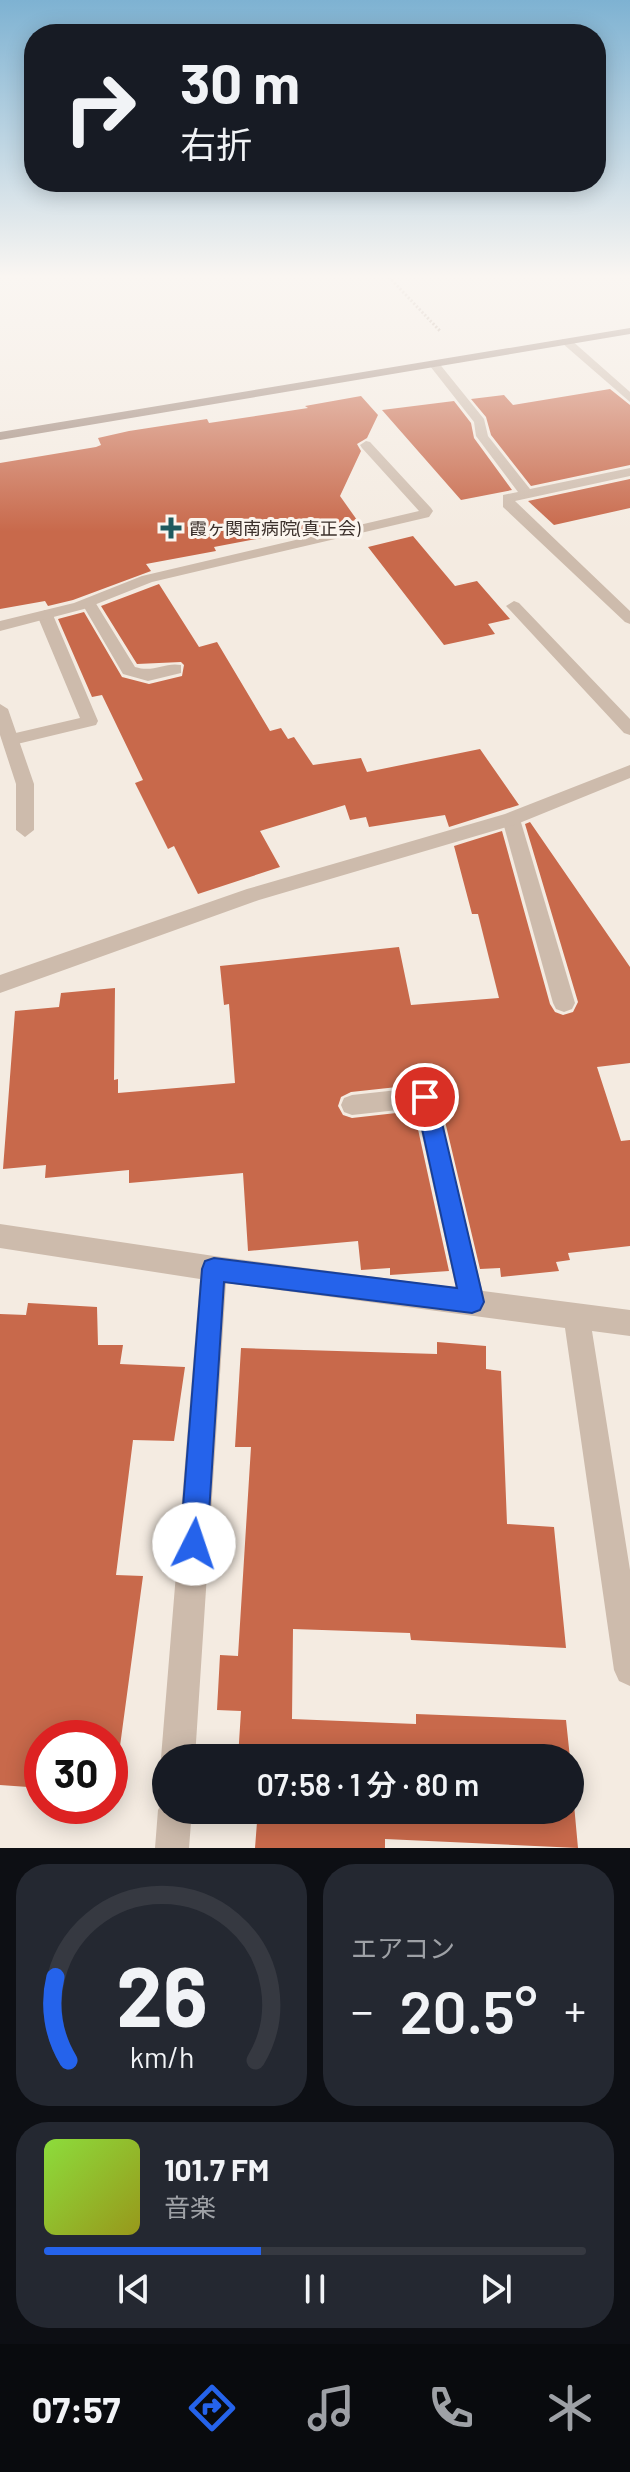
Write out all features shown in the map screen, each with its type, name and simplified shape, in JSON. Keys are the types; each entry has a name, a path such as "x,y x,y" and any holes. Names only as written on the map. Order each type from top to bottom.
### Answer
{"main road":[{"path":"0,436 455,360"}],"street":[{"path":"588,360 630,398"},
{"path":"434,364 480,422 482,436 527,494"},
{"path":"0,626 88,602 147,579 424,514 426,511 366,445"},
{"path":"630,472 508,498 508,504 630,619"},
{"path":"88,602 129,670 148,676 175,669"},
{"path":"514,606 630,729"},
{"path":"13,739 90,721 45,615"},
{"path":"0,709 13,739 25,784 25,830"},
{"path":"0,984 254,894 511,819 630,771"},
{"path":"511,819 564,1003"},
{"path":"352,1105 425,1097 472,1302"},
{"path":"0,1236 214,1269 630,1323"},
{"path":"179,1744 214,1269"},
{"path":"577,1318 630,1670"},
{"path":"172,1848 174,1824"}],"building":[{"path":"610,389 630,405 630,465 531,486 491,435 486,417 471,399 504,395 513,405"},
{"name":"霞ヶ関南病院(真正会)","path":"361,396 378,415 367,438 357,444 361,451 340,496 357,520 214,547 216,551 146,564 151,571 73,600 48,606 45,601 0,609 0,463 96,447 101,445 98,438 129,431 207,419 209,423 308,408 305,406"},
{"path":"454,401 471,423 474,438 512,490 461,500 382,410"},
{"path":"630,479 630,508 554,525 528,501"},
{"path":"413,536 455,586 477,581 510,619 488,624 495,634 444,645 368,547"},
{"path":"159,584 199,647 217,642 270,731 281,728 288,739 294,737 313,765 361,758 367,772 480,749 519,805 449,827 445,815 369,827 366,817 350,820 345,805 260,831 280,867 198,894 174,846 168,849 135,783 143,780 102,695 92,697 58,619 84,612 122,677 149,684 182,676 184,665 181,662 137,664 101,606"},
{"path":"530,822 630,967 630,1063 597,1067 621,1141 630,1140 630,1246 568,1253 570,1260 556,1262 559,1271 501,1277 500,1268 480,1269 439,1096 434,1087 425,1084 351,1092 341,1097 338,1106 343,1115 352,1118 414,1111 449,1271 390,1275 390,1268 361,1270 358,1241 248,1251 243,1173 129,1183 129,1170 45,1178 46,1165 3,1169 15,1011 59,1007 61,993 115,988 114,1080 118,1079 118,1093 235,1083 229,1004 224,1005 220,966 399,947 411,1005 499,998 478,914 472,914 454,846 502,831 550,1004 555,1012 563,1015 573,1012 578,1002 525,824"},
{"path":"28,1303 97,1307 98,1345 123,1345 120,1364 185,1367 174,1441 133,1440 116,1575 143,1576 124,1720 24,1720 24,1787 0,1785 0,1314 26,1315"},
{"path":"437,1342 486,1346 486,1369 501,1371 507,1524 554,1527 566,1648 411,1640 410,1633 293,1629 292,1719 416,1724 416,1714 566,1720 569,1744 239,1744 241,1711 217,1710 220,1655 238,1656 251,1447 235,1447 241,1348 437,1354"},
{"path":"257,1824 576,1824 578,1848 385,1839 385,1848 255,1848"}],"place":[{"name":"霞ヶ関南病院(真正会)","path":"171,528"}],"route":[{"path":"194,1544 214,1269 472,1302 425,1097"}]}
